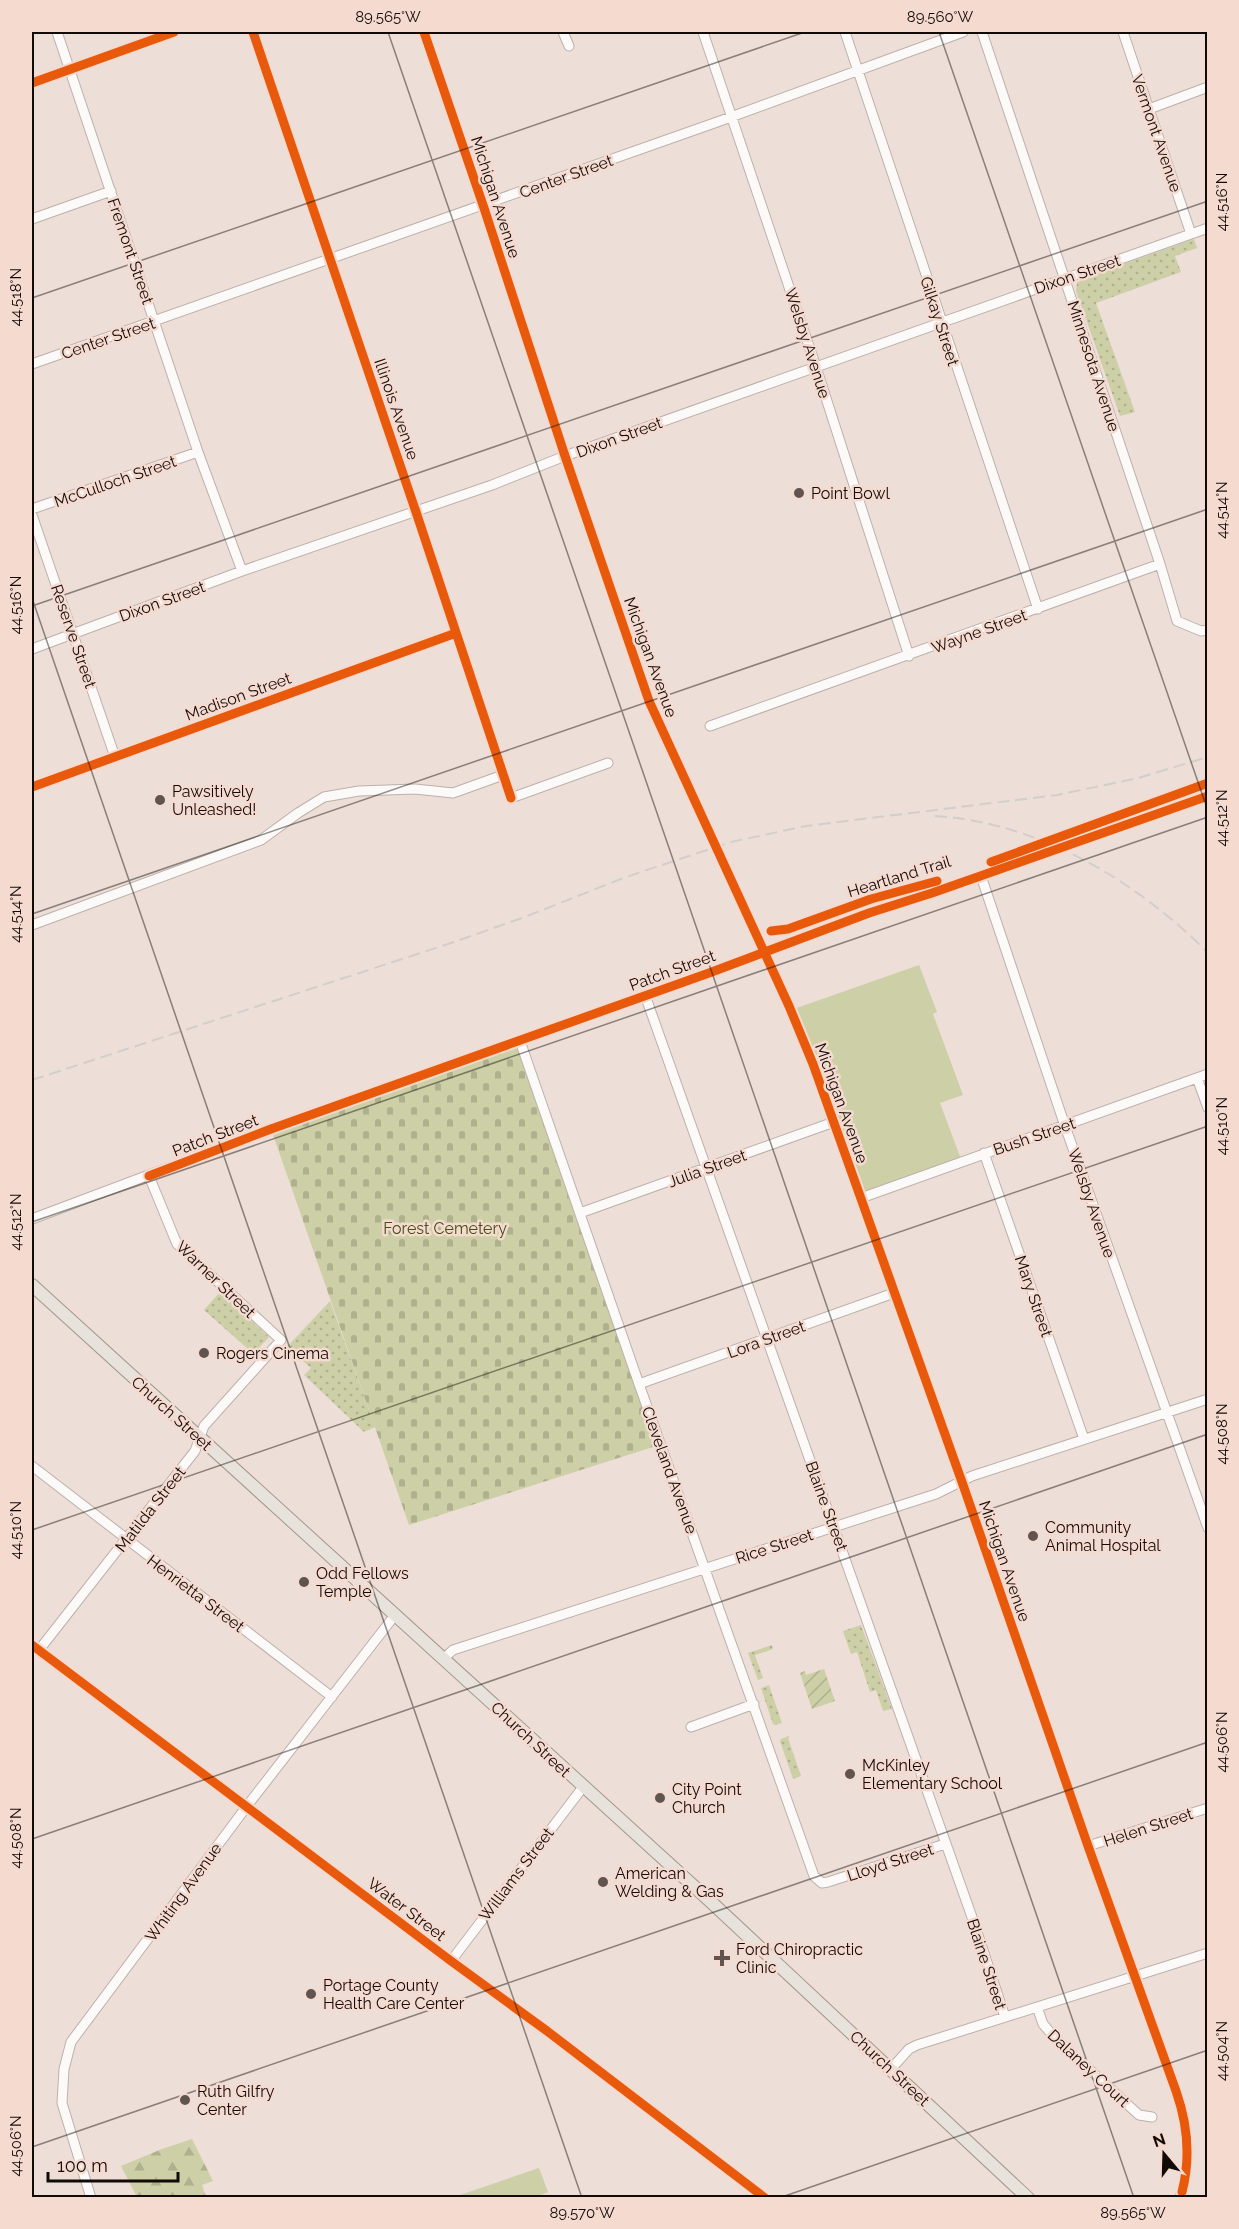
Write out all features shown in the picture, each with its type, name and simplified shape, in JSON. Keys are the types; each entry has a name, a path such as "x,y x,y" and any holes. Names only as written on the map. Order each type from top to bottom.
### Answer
{"main road":[{"name":"Church Street","path":"32,1285 891,2069 1028,2198"}],"street":[{"name":"Fremont Street","path":"57,32 198,452 243,571"},
{"path":"32,83 174,32"},
{"name":"Illinois Avenue","path":"253,32 511,798 608,763"},
{"name":"Michigan Avenue","path":"424,32 565,456 650,701 789,1006 834,1122 1184,2118 1188,2145 1187,2164 1180,2198"},
{"path":"563,32 569,46"},
{"name":"Welsby Avenue","path":"702,32 816,367 909,656"},
{"name":"Gilkay Street","path":"845,32 1038,609"},
{"name":"Center Street","path":"32,364 732,117 963,32"},
{"name":"Minnesota Avenue","path":"982,32 1160,564"},
{"name":"Vermont Avenue","path":"1123,32 1191,234"},
{"path":"1149,109 1208,87"},
{"path":"32,219 111,191"},
{"name":"Dixon Street","path":"32,649 243,571 492,485 565,456 1208,228"},
{"name":"McCulloch Street","path":"32,509 198,452"},
{"name":"Reserve Street","path":"32,515 116,757"},
{"path":"1160,564 1177,621 1201,631 1208,630"},
{"name":"Wayne Street","path":"711,726 1160,564"},
{"name":"Madison Street","path":"32,787 456,633"},
{"path":"32,926 261,840 324,797 359,791 415,789 453,793 503,775"},
{"name":"Patch Street","path":"32,1219 869,913 1208,796"},
{"name":"Welsby Avenue","path":"981,876 1065,1126 1208,1528"},
{"name":"Blaine Street","path":"645,995 835,1527 1005,2017"},
{"name":"Cleveland Avenue","path":"520,1041 814,1876 822,1883 835,1880"},
{"name":"Bush Street","path":"861,1198 1208,1074"},
{"path":"1197,1078 1208,1108"},
{"name":"Julia Street","path":"580,1213 834,1122"},
{"name":"Mary Street","path":"984,1154 1084,1439"},
{"name":"Warner Street","path":"149,1176 177,1244 281,1340"},
{"name":"Lora Street","path":"639,1384 894,1293"},
{"name":"Matilda Street","path":"35,1647 126,1540 195,1451 204,1426 281,1340"},
{"name":"Rice Street","path":"443,1659 453,1650 936,1494 972,1476 1208,1398"},
{"name":"Henrietta Street","path":"32,1466 332,1697"},
{"name":"Whiting Avenue","path":"91,2198 62,2103 64,2069 71,2042 247,1806 395,1615"},
{"name":"Water Street","path":"35,1647 451,1961 556,2037 765,2198"},
{"path":"691,1727 754,1704"},
{"name":"Williams Street","path":"451,1961 583,1787"},
{"name":"Helen Street","path":"1088,1846 1208,1808"},
{"name":"Lloyd Street","path":"835,1880 945,1844"},
{"path":"891,2069 909,2049 917,2045 1208,1953"},
{"name":"Dalaney Court","path":"1037,2007 1043,2024 1054,2037 1139,2115 1152,2117"}],"green space":[{"path":"1194,239 1197,248 1175,256 1181,272 1096,303 1135,412 1120,416 1076,291 1077,283 1084,278"},
{"path":"919,965 937,1012 933,1014 963,1095 940,1103 962,1162 861,1198 791,1010"},
{"name":"Forest Cemetery","path":"520,1041 639,1384 653,1447 409,1525 271,1129"},
{"path":"220,1292 269,1337 252,1355 204,1310"},
{"path":"330,1301 375,1427 364,1432 304,1375 311,1368 287,1347"},
{"path":"861,1625 892,1709 883,1711 876,1690 870,1692 857,1652 851,1654 843,1631"},
{"path":"772,1645 773,1649 755,1655 763,1678 758,1680 748,1653"},
{"path":"824,1669 835,1701 812,1709 800,1673 805,1671 806,1675"},
{"path":"769,1685 782,1723 775,1725 761,1688"},
{"path":"789,1736 801,1776 793,1779 780,1741"},
{"path":"192,2139 213,2181 202,2185 206,2197 137,2197 121,2166"},
{"path":"539,2168 548,2192 534,2198 454,2197"}],"railway":[{"path":"32,1080 451,943 626,877 731,842 806,826 1057,795 1138,778 1208,757"},
{"path":"935,816 973,821 1011,830 1048,843 1084,860 1150,902 1208,953"}],"cycle path":[{"path":"32,83 174,32"},
{"path":"253,32 511,798"},
{"path":"424,32 649,701 789,1006 813,1064 1176,2091 1187,2141 1187,2166 1182,2192"},
{"path":"32,787 456,633"},
{"path":"991,862 1208,783"},
{"path":"149,1176 271,1129 709,973 869,913 1208,796"},
{"name":"Heartland Trail","path":"771,931 788,929 871,899 937,881"},
{"path":"32,1645 547,2031 765,2198"}],"place":[{"name":"Point Bowl","path":"799,493"},
{"name":"Pawsitively Unleashed!","path":"160,800"},
{"name":"Rogers Cinema","path":"204,1353"},
{"name":"Community Animal Hospital","path":"1033,1536"},
{"name":"Odd Fellows Temple","path":"304,1582"},
{"name":"McKinley Elementary School","path":"850,1774"},
{"name":"City Point Church","path":"660,1798"},
{"name":"American Welding & Gas","path":"603,1882"},
{"name":"Ford Chiropractic Clinic","path":"722,1958"},
{"name":"Portage County Health Care Center","path":"311,1994"},
{"name":"Ruth Gilfry Center","path":"185,2100"}]}
